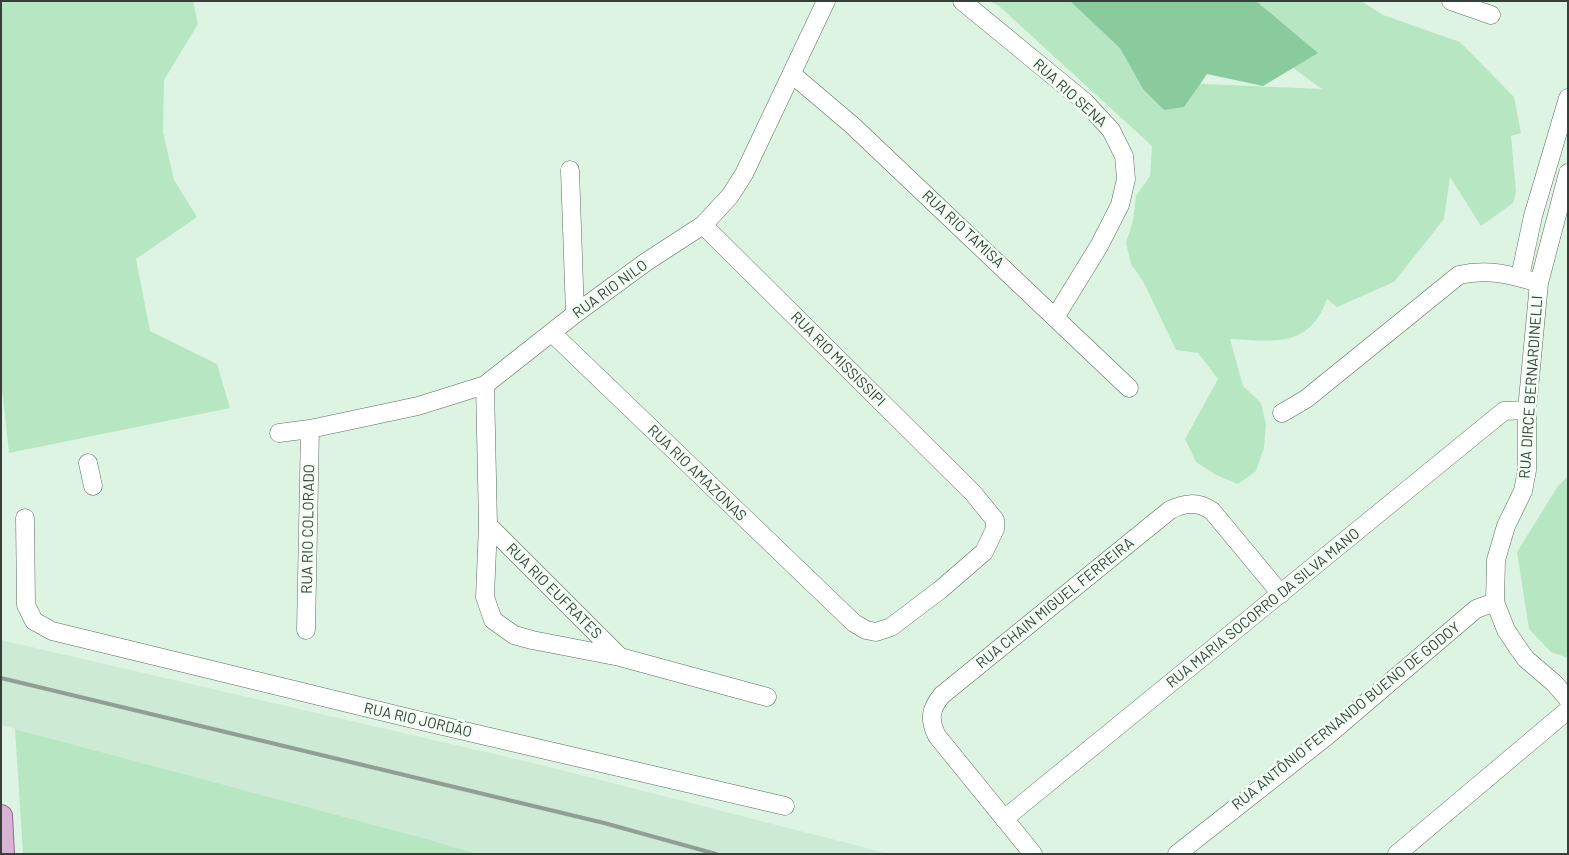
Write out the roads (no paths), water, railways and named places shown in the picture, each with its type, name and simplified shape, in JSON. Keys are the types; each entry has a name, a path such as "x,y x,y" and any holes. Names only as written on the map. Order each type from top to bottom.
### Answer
{"main road":[{"path":"1,816 3,854"}],"street":[{"name":"RUA RIO NILO","path":"279,433 310,429 418,406 485,385 575,314 646,262 703,225 730,196 744,174 793,75 826,1"},
{"name":"RUA RIO SENA","path":"962,1 1085,102 1111,130 1124,156 1126,179 1120,205 1099,246 1056,316"},
{"path":"1451,1 1491,14"},
{"name":"RUA RIO TAMISA","path":"793,75 852,125 1056,316 1129,388"},
{"path":"1520,277 1532,216 1568,98"},
{"path":"570,170 575,314"},
{"name":"RUA DIRCE BERNARDINELLI","path":"1568,174 1539,283 1527,410 1526,470 1523,491 1506,526 1496,560 1495,602 1506,630 1526,659 1554,683 1568,699"},
{"name":"RUA RIO MISSISSIPI","path":"703,225 973,493 995,520 995,529 984,552 940,590 891,627 876,632 866,630 843,613"},
{"path":"1282,413 1306,399 1459,275 1477,270 1520,277 1539,283"},
{"name":"RUA RIO AMAZONAS","path":"552,332 843,613"},
{"name":"RUA RIO EUFRATES","path":"485,385 488,525 485,598 493,620 514,635 620,657 767,697"},
{"name":"RUA MARIA SOCORRO DA SILVA MANO","path":"1004,819 1504,411 1527,410"},
{"name":"RUA RIO COLORADO","path":"306,630 310,429"},
{"path":"88,463 93,486"},
{"name":"RUA CHAIN MIGUEL FERREIRA","path":"1004,819 936,736 931,725 934,704 949,689 1170,510 1183,504 1200,504 1212,511 1281,594"},
{"name":"RUA RIO JORDÃO","path":"25,518 26,605 34,621 52,631 413,719 785,806"},
{"name":"RUA RIO EUFRATES","path":"488,525 620,657"},
{"name":"RUA ANTÔNIO FERNANDO BUENO DE GODOY","path":"1177,854 1327,736 1476,609 1495,602"},
{"path":"1396,854 1568,710"},
{"path":"1004,819 1034,854"}],"railway":[{"path":"1,678 604,823 716,854"}]}
